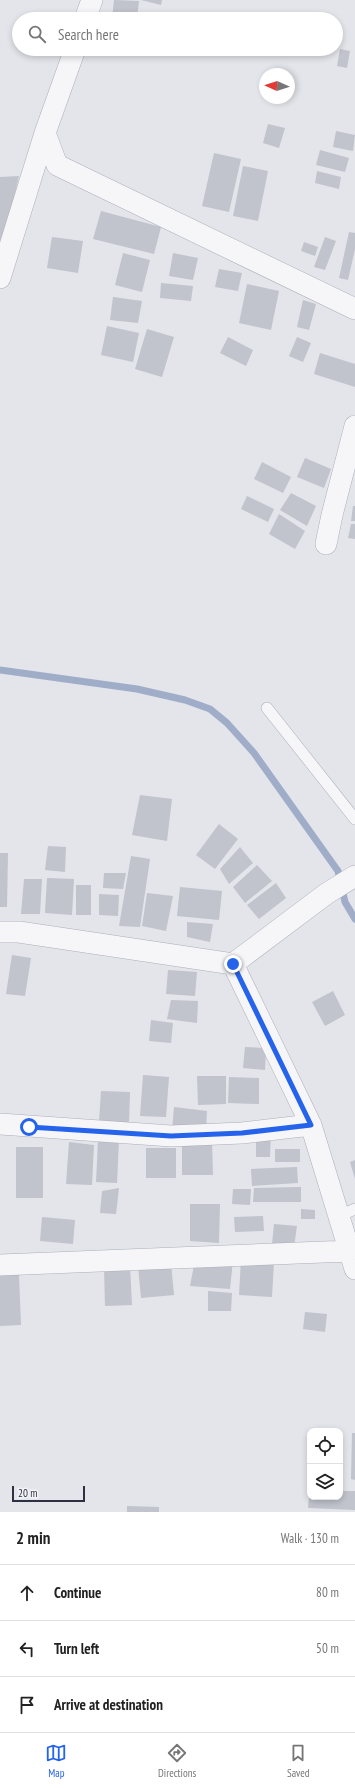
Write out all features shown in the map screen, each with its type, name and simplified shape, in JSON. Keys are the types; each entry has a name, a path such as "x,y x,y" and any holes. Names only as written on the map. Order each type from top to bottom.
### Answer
{"street":[{"path":"88,12 92,0"},
{"path":"0,278 45,133 72,56"},
{"path":"45,133 57,165 355,309"},
{"path":"326,544 355,426"},
{"path":"0,932 18,932 233,964 326,894 355,876"},
{"path":"0,1266 352,1260 347,1213 311,1125 233,964"},
{"path":"0,1124 171,1136 242,1133 311,1125"}],"lane":[{"path":"267,708 355,820"}],"building":[{"path":"114,0 139,1 138,12 113,12"},
{"path":"141,0 162,0 161,5"},
{"path":"343,50 350,51 347,68 337,66 339,56 343,56"},
{"path":"268,124 285,128 279,148 263,143"},
{"path":"336,131 355,135 353,151 333,147"},
{"path":"320,150 349,158 345,172 316,165"},
{"path":"214,153 241,159 229,212 202,206"},
{"path":"243,166 268,171 258,221 233,216"},
{"path":"317,171 341,177 339,189 315,183"},
{"path":"19,176 2,250 0,250 0,177"},
{"path":"101,211 161,227 154,254 93,239"},
{"path":"349,232 355,233 355,249 348,280 339,278"},
{"path":"52,237 83,241 78,273 47,268"},
{"path":"325,237 336,241 325,270 314,267"},
{"path":"304,242 318,247 315,256 301,251"},
{"path":"123,253 150,260 142,292 115,285"},
{"path":"173,253 198,258 193,280 169,276"},
{"path":"219,269 242,273 238,291 215,287"},
{"path":"161,283 193,286 191,301 160,298"},
{"path":"247,284 279,291 271,330 239,323"},
{"path":"113,297 142,301 138,323 110,320"},
{"path":"303,300 316,304 309,330 297,327"},
{"path":"107,326 139,333 133,362 101,355"},
{"path":"147,329 174,337 162,377 135,369"},
{"path":"228,337 253,350 246,366 220,353"},
{"path":"297,337 311,343 303,362 289,356"},
{"path":"320,353 355,364 355,387 314,374"},
{"path":"305,458 331,469 324,488 297,477"},
{"path":"262,462 291,477 283,493 254,479"},
{"path":"291,493 316,506 307,526 280,510"},
{"path":"247,496 274,509 268,522 241,509"},
{"path":"353,506 355,506 355,521 351,521"},
{"path":"279,514 305,531 295,549 269,534"},
{"path":"351,524 355,524 355,539 348,538"},
{"path":"140,795 172,799 167,841 132,835"},
{"path":"219,824 238,839 215,869 196,855"},
{"path":"48,846 66,847 65,872 45,870"},
{"path":"240,847 253,863 229,884 220,869"},
{"path":"0,853 8,853 7,907 0,907"},
{"path":"131,856 150,859 140,927 119,926"},
{"path":"257,865 272,881 245,903 233,887"},
{"path":"104,873 126,873 123,889 103,888"},
{"path":"47,878 74,879 72,915 45,913"},
{"path":"24,879 42,879 40,914 21,914"},
{"path":"276,883 286,898 259,919 247,905"},
{"path":"76,885 91,885 91,915 76,915"},
{"path":"180,887 222,891 219,920 177,916"},
{"path":"147,893 173,896 166,931 142,926"},
{"path":"99,894 119,895 118,916 99,915"},
{"path":"187,922 213,924 210,942 187,937"},
{"path":"12,955 31,958 25,996 6,994"},
{"path":"168,970 197,972 195,996 166,994"},
{"path":"333,991 345,1015 325,1026 312,1002"},
{"path":"171,1000 198,1001 197,1023 167,1019"},
{"path":"151,1020 173,1023 171,1043 149,1041"},
{"path":"245,1047 266,1048 265,1070 243,1068"},
{"path":"143,1075 169,1077 166,1117 140,1116"},
{"path":"197,1076 226,1076 226,1104 198,1105"},
{"path":"229,1077 259,1078 259,1104 228,1103"},
{"path":"101,1091 130,1092 129,1123 99,1122"},
{"path":"174,1107 207,1111 206,1131 172,1131"},
{"path":"256,1132 271,1132 270,1157 256,1157"},
{"path":"98,1140 119,1140 117,1183 96,1182"},
{"path":"182,1141 212,1141 213,1175 182,1175"},
{"path":"69,1142 94,1145 92,1185 66,1184"},
{"path":"16,1147 43,1147 43,1198 16,1198"},
{"path":"146,1148 176,1148 176,1178 146,1178"},
{"path":"275,1149 300,1149 300,1162 275,1162"},
{"path":"355,1160 355,1179 350,1162"},
{"path":"297,1167 298,1183 252,1186 251,1169"},
{"path":"301,1187 301,1202 253,1202 254,1188"},
{"path":"119,1188 116,1214 100,1213 102,1191"},
{"path":"233,1189 251,1189 250,1205 232,1204"},
{"path":"190,1204 220,1204 219,1243 190,1241"},
{"path":"301,1209 315,1210 315,1219 301,1219"},
{"path":"263,1216 264,1231 235,1232 234,1217"},
{"path":"42,1217 75,1220 73,1244 40,1241"},
{"path":"274,1224 297,1226 294,1247 272,1244"},
{"path":"241,1259 274,1262 272,1297 239,1295"},
{"path":"233,1260 230,1289 190,1286 194,1265"},
{"path":"171,1263 174,1295 141,1298 138,1266"},
{"path":"130,1266 132,1305 105,1306 104,1267"},
{"path":"0,1275 19,1275 21,1325 0,1326"},
{"path":"208,1291 232,1293 231,1311 208,1311"},
{"path":"305,1312 327,1314 325,1332 303,1329"},
{"path":"352,1433 355,1433 355,1480 351,1479"},
{"path":"343,1491 355,1491 355,1510 308,1508 309,1500 343,1500"},
{"path":"127,1506 159,1507 159,1512 127,1512"}],"waterway":[{"path":"0,670 137,689 185,700 210,709 227,723 254,753 338,871 345,902 355,919"}],"route":[{"path":"29,1127 171,1136 242,1133 311,1125 233,964"}]}
